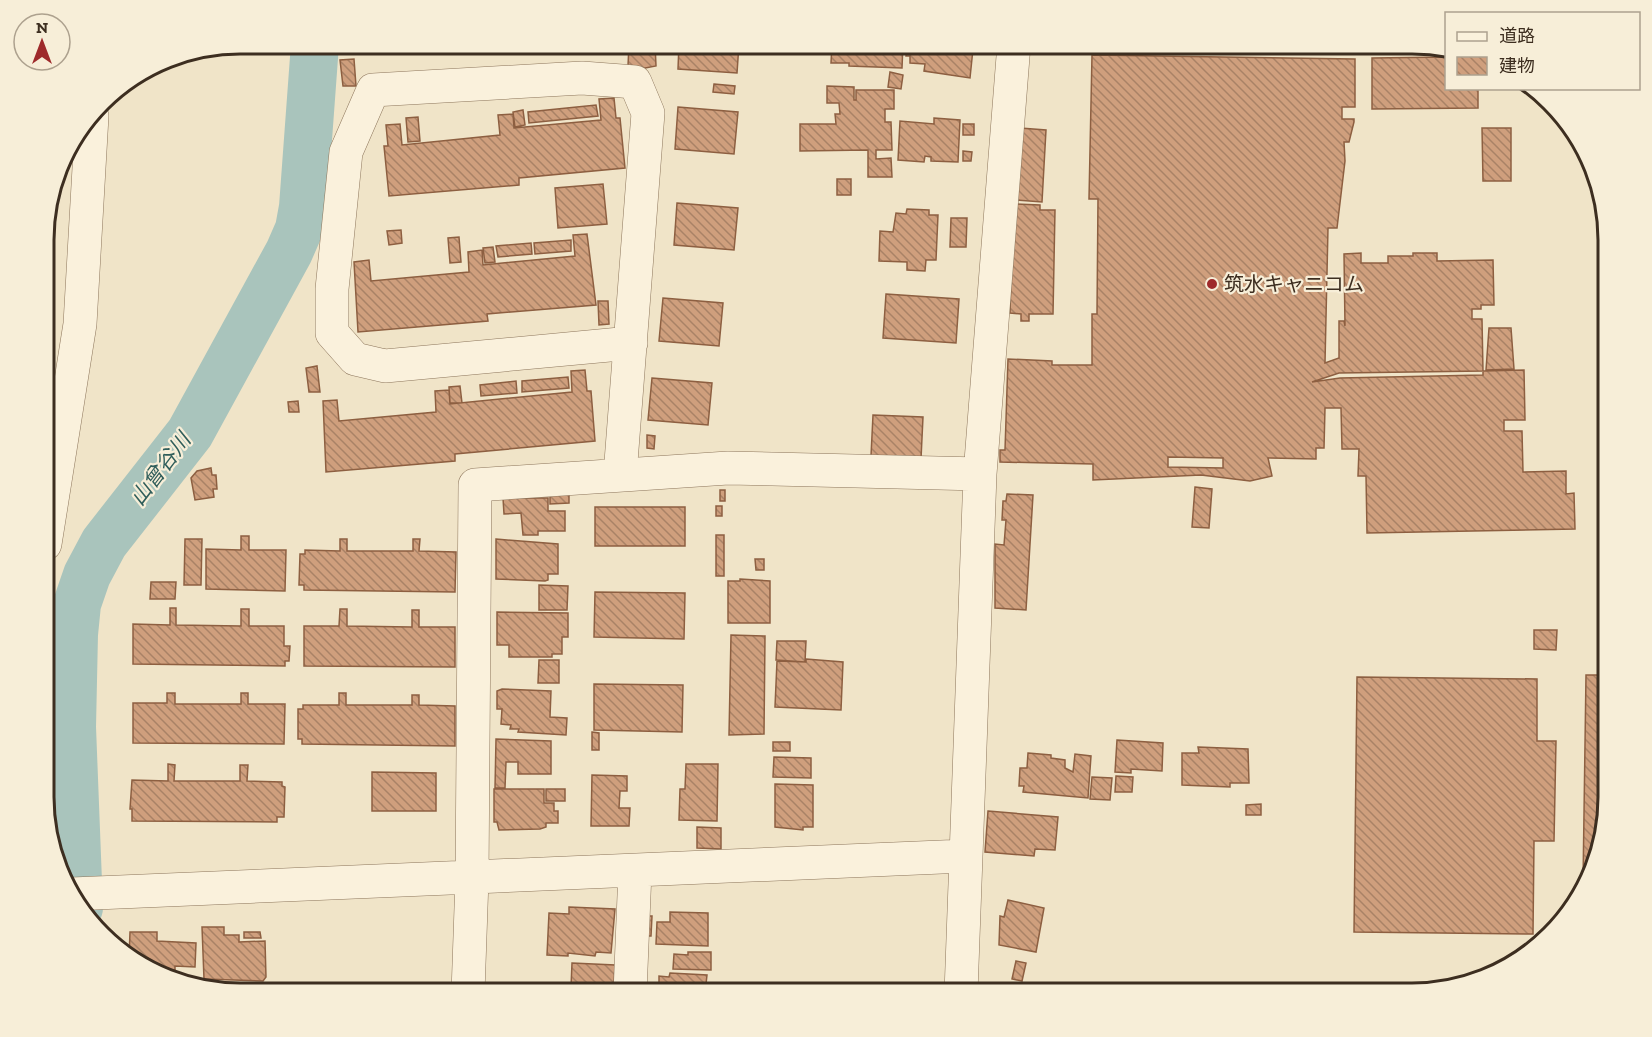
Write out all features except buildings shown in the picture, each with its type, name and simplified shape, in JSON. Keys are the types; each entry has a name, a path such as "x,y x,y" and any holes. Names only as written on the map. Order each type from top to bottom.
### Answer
{"street":[{"path":"961,983 980,474 1013,54"},
{"path":"620,476 631,344 648,112 635,82 582,78 373,90 346,152 332,289 332,333 354,359 385,366 631,344"},
{"path":"54,487 80,324 91,128"},
{"path":"468,983 472,879 475,485 728,468 980,474"},
{"path":"82,894 472,879 965,856"},
{"path":"630,983 635,872"}],"waterway":[{"name":"山曾谷川","path":"78,888 72,727 77,604 87,575 104,543 190,433 289,252 299,229 303,207 314,54"}],"place":[{"name":"筑水キャニコム","path":"1212,284"}]}
